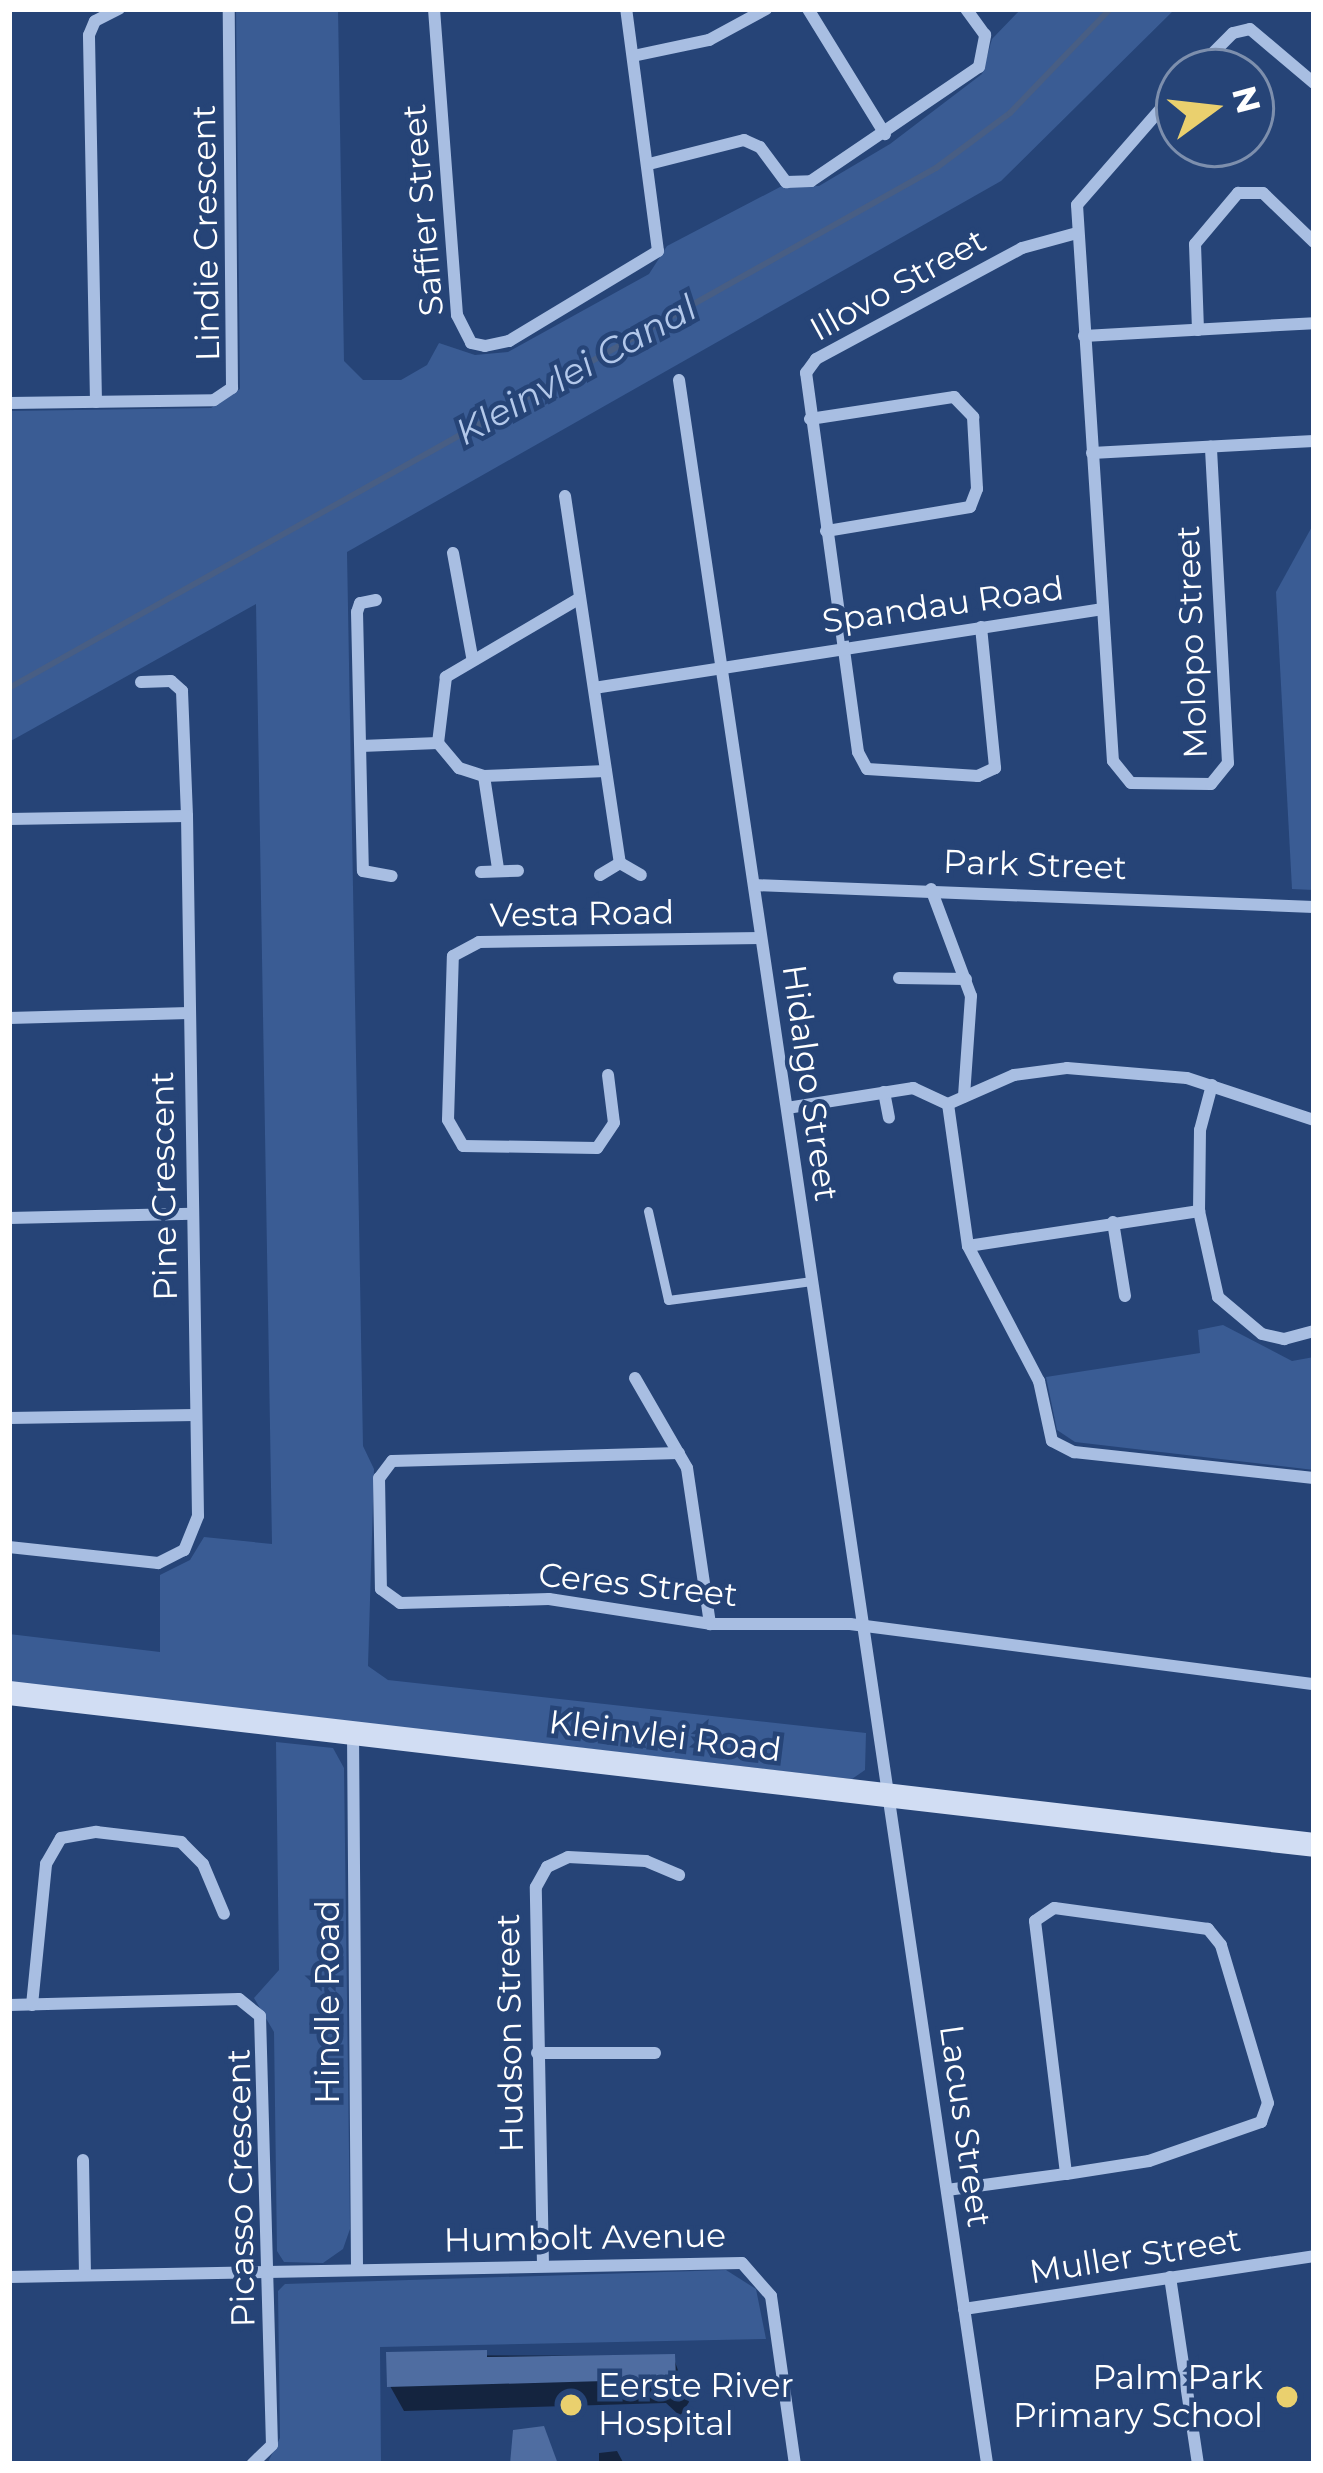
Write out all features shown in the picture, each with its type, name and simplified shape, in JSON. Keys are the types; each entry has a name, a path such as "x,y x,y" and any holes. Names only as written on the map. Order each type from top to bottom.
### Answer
{"street":[{"path":"96,402 89,35 95,21 119,9"},
{"name":"Lindie Crescent","path":"9,403 214,400 235,381 229,9"},
{"name":"Saffier Street","path":"434,9 457,315 471,343 509,341 652,260 659,233 649,164"},
{"path":"626,9 649,164 743,140 760,147 777,176 798,184 885,134 985,57 985,35 966,9"},
{"path":"633,56 709,40 766,9"},
{"path":"808,9 885,134"},
{"path":"1218,48 1233,33 1250,29 1273,48"},
{"path":"1275,50 1314,83"},
{"path":"1077,233 1082,192 1155,114"},
{"path":"1198,329 1196,244 1238,193 1262,193 1314,242"},
{"name":"Spandau Road","path":"594,688 1102,609 1077,233"},
{"name":"Illovo Street","path":"981,627 999,753 985,775 867,769 843,647 805,379 816,359 1037,240 1077,233"},
{"path":"1084,337 1314,323"},
{"name":"Hidalgo Street","path":"679,380 889,1795"},
{"path":"809,418 947,397 965,402 974,417 977,489 970,507 826,531"},
{"path":"1092,453 1314,441"},
{"name":"Molopo Street","path":"1102,609 1117,771 1131,783 1220,780 1228,763 1211,446"},
{"path":"565,496 620,863"},
{"path":"453,553 472,657"},
{"path":"580,598 472,657 441,685 438,743 459,768 484,776 606,771"},
{"path":"376,600 360,603 357,612 363,872 392,876"},
{"name":"Pine Crescent","path":"9,1547 148,1563 176,1556 197,1526 182,691 171,681 141,682"},
{"path":"362,746 438,743"},
{"path":"484,776 498,869"},
{"path":"9,819 187,816"},
{"path":"600,875 620,863"},
{"path":"620,863 641,875"},
{"path":"481,872 518,871"},
{"name":"Park Street","path":"754,885 1314,908"},
{"path":"931,889 967,979 975,1026 964,1097"},
{"name":"Vesta Road","path":"608,1075 614,1123 597,1148 480,1151 457,1142 448,1120 447,970 465,946 761,938"},
{"path":"899,979 967,979"},
{"path":"9,1018 189,1013"},
{"path":"948,1104 1014,1075 1067,1068 1213,1085 1314,1120"},
{"path":"1213,1085 1200,1130 1198,1211 1215,1287 1232,1316 1271,1337 1314,1331"},
{"path":"787,1108 921,1090 948,1104"},
{"path":"884,1092 889,1118"},
{"path":"948,1104 968,1246 1039,1382 1057,1446 1314,1478"},
{"path":"968,1246 1198,1211"},
{"path":"9,1218 192,1214"},
{"path":"1113,1222 1125,1296"},
{"path":"635,1378 680,1453 710,1624"},
{"path":"9,1418 195,1415"},
{"name":"Ceres Street","path":"680,1453 392,1461 379,1478 378,1580 386,1597 400,1603 550,1599 710,1624 864,1628 1314,1684"},
{"name":"Kleinvlei Road","path":"9,1693 1314,1845"},
{"name":"Hindle Road","path":"353,1733 357,2270"},
{"name":"Lacus Street","path":"889,1795 987,2464"},
{"path":"32,2005 46,1864 62,1838 97,1832 181,1842 203,1864 224,1914"},
{"name":"Hudson Street","path":"543,2265 534,1896 542,1874 568,1857 646,1862 679,1875"},
{"path":"947,2190 1066,2174 1168,2157 1256,2127 1266,2116 1222,1945 1208,1929 1054,1909 1035,1922 1066,2174"},
{"name":"Picasso Crescent","path":"9,2005 239,1999 256,2010 266,2034 272,2445 252,2464"},
{"path":"538,2053 655,2053"},
{"path":"83,2160 85,2274"},
{"name":"Muller Street","path":"964,2308 1314,2256"},
{"name":"Humbolt Avenue","path":"9,2277 733,2261 757,2272 771,2296 795,2464"},
{"path":"1170,2277 1198,2464"}],"lane":[{"path":"648,1211 668,1300 812,1281"}],"shaded area":[{"path":"236,9 338,9 344,361 363,380 401,380 427,365 439,343 475,355 508,352 649,274 667,246 780,187 819,186 890,144 982,74 992,39 1021,9 1175,9 1001,181 347,552 363,1446 374,1469 368,1666 388,1680 866,1733 865,1770 852,1779 9,1682 9,1634 160,1652 160,1575 190,1560 204,1537 272,1544 256,604 9,742 9,411 211,408 240,389"},
{"path":"1314,523 1314,890 1292,889 1276,592"},
{"path":"1223,1325 1292,1361 1314,1357 1314,1470 1075,1442 1057,1430 1046,1377 1200,1353 1198,1330"},
{"path":"276,1742 333,1748 344,1768 350,2229 343,2249 323,2263 284,2262 277,2251 274,2032 254,1998 279,1970"},
{"path":"726,2270 756,2289 766,2339 380,2347 381,2464 267,2464 280,2438 278,2291 285,2284"}],"building":[{"path":"487,2350 487,2357 675,2354 676,2379 387,2387 386,2352"},
{"path":"544,2426 558,2464 510,2464 513,2430"}],"waterway":[{"name":"Kleinvlei Canal","path":"9,688 936,168 1010,113 1110,9"}],"place":[{"name":"Palm Park Primary School","path":"1287,2397"},
{"name":"Eerste River Hospital","path":"571,2405"}]}
